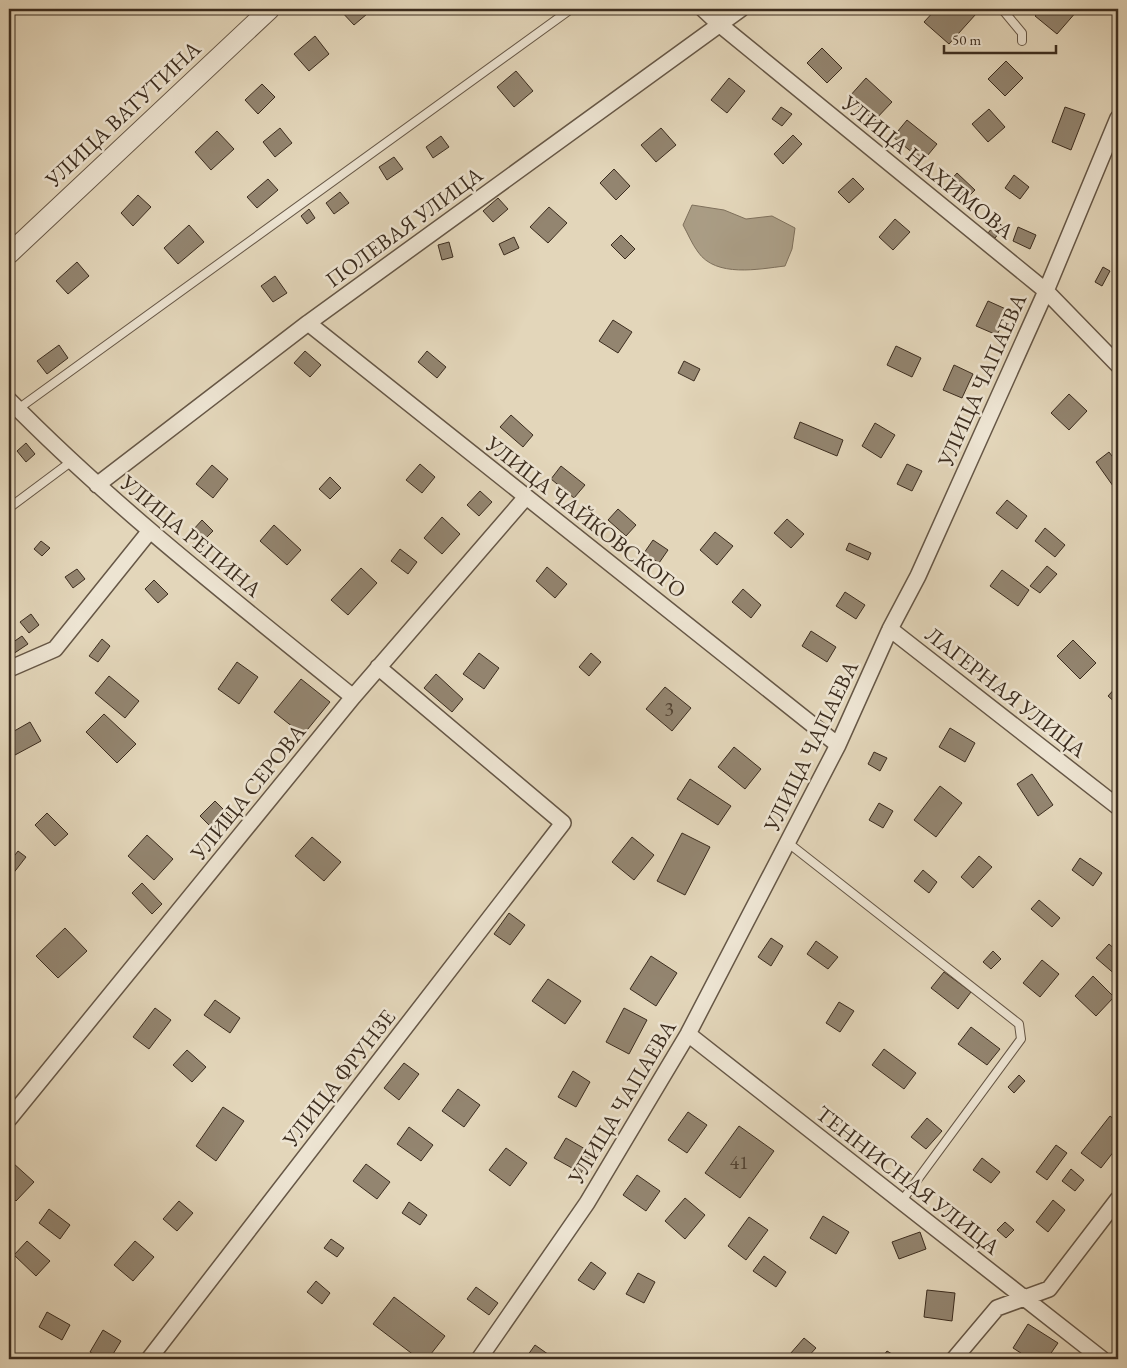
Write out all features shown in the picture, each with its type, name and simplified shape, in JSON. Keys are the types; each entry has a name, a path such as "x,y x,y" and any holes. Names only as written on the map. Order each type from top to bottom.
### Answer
{"street":[{"name":"УЛИЦА ВАТУТИНА","path":"9,254 270,9"},
{"name":"УЛИЦА НАХИМОВА","path":"704,9 719,24 1046,290 1118,366"},
{"name":"ПОЛЕВАЯ УЛИЦА","path":"97,485 308,323 741,9"},
{"name":"УЛИЦА ЧАПАЕВА","path":"479,1359 588,1202 688,1034 838,745 890,629 918,576 1046,290 1118,118"},
{"name":"УЛИЦА ЧАЙКОВСКОГО","path":"308,323 838,745"},
{"name":"УЛИЦА РЕПИНА","path":"14,405 97,485 158,539 353,697"},
{"name":"УЛИЦА СЕРОВА","path":"9,1119 353,697 526,497"},
{"path":"9,669 55,649 158,539"},
{"name":"ЛАГЕРНАЯ УЛИЦА","path":"890,629 1118,807"},
{"name":"УЛИЦА ФРУНЗЕ","path":"149,1359 563,823 378,667"},
{"name":"ТЕННИСНАЯ УЛИЦА","path":"688,1034 1102,1359"},
{"path":"954,1359 997,1308 1049,1289 1118,1199"}],"lane":[{"path":"14,405 571,9"},
{"path":"1002,9 1022,33 1022,41"},
{"path":"9,508 72,461"},
{"path":"787,842 1019,1024 1021,1039 901,1202"}],"shaded area":[{"path":"692,205 724,210 746,219 772,216 795,228 792,249 785,266 738,270 716,266 706,260 696,249 683,225"}],"building":[{"path":"339,9 362,9 367,14 354,25"},
{"path":"936,9 971,9 976,14 949,44 924,22"},
{"path":"1041,9 1074,9 1077,11 1057,34 1035,16"},
{"path":"315,36 329,54 309,71 294,54"},
{"path":"822,48 842,68 827,83 807,63"},
{"path":"1006,61 1023,78 1005,96 988,79"},
{"path":"516,71 533,91 514,107 497,87"},
{"path":"729,78 745,91 727,113 711,100"},
{"path":"866,78 892,102 874,121 849,97"},
{"path":"262,84 275,97 258,114 245,100"},
{"path":"781,107 792,114 782,126 772,119"},
{"path":"1065,107 1085,114 1071,150 1052,142"},
{"path":"989,109 1005,127 988,142 972,124"},
{"path":"907,120 937,144 923,161 893,137"},
{"path":"280,128 292,143 275,157 263,142"},
{"path":"661,128 676,145 656,162 641,145"},
{"path":"217,131 234,149 211,170 195,152"},
{"path":"793,135 802,144 783,164 774,154"},
{"path":"441,136 449,147 433,158 426,147"},
{"path":"394,157 403,169 387,180 379,167"},
{"path":"614,169 630,186 616,200 600,183"},
{"path":"957,173 975,190 967,198 949,182"},
{"path":"1014,175 1029,187 1020,199 1005,188"},
{"path":"853,178 864,189 849,203 838,192"},
{"path":"268,179 278,190 257,208 247,197"},
{"path":"340,192 349,203 334,214 326,203"},
{"path":"138,195 151,207 133,226 121,213"},
{"path":"498,198 508,209 493,222 483,211"},
{"path":"549,207 567,223 548,243 530,227"},
{"path":"309,209 315,218 307,224 301,216"},
{"path":"895,219 910,232 893,250 879,237"},
{"path":"997,222 1004,227 995,238 988,233"},
{"path":"189,225 204,242 178,264 164,248"},
{"path":"1018,227 1036,235 1030,249 1013,241"},
{"path":"621,235 635,249 625,259 611,245"},
{"path":"514,237 519,248 504,255 499,244"},
{"path":"449,242 453,257 442,260 438,245"},
{"path":"77,262 89,276 68,294 56,281"},
{"path":"1103,267 1110,271 1102,286 1095,282"},
{"path":"275,276 287,293 273,302 261,286"},
{"path":"988,301 1008,310 997,335 976,326"},
{"path":"613,320 632,332 618,353 599,341"},
{"path":"59,345 68,358 47,374 37,361"},
{"path":"896,346 921,358 912,377 887,365"},
{"path":"305,351 321,365 310,377 294,363"},
{"path":"427,351 446,367 437,378 418,362"},
{"path":"684,361 700,369 694,381 678,373"},
{"path":"954,365 973,374 962,398 943,390"},
{"path":"1069,394 1087,411 1069,430 1051,413"},
{"path":"511,415 533,435 523,447 500,427"},
{"path":"800,422 843,440 837,456 794,438"},
{"path":"875,423 895,435 881,458 862,446"},
{"path":"26,443 35,454 26,462 17,451"},
{"path":"1109,452 1118,464 1118,493 1096,462"},
{"path":"420,464 435,477 422,493 406,480"},
{"path":"907,464 922,471 912,491 897,484"},
{"path":"212,465 228,479 213,498 196,484"},
{"path":"561,466 585,485 574,498 551,479"},
{"path":"330,477 341,488 330,499 319,489"},
{"path":"480,491 492,502 479,516 467,505"},
{"path":"1007,500 1027,516 1017,529 996,513"},
{"path":"618,509 636,525 626,536 608,520"},
{"path":"442,517 460,534 442,554 424,538"},
{"path":"787,519 804,534 791,548 774,533"},
{"path":"202,520 213,531 203,541 193,530"},
{"path":"274,525 301,550 287,565 260,541"},
{"path":"1045,528 1065,545 1055,557 1035,541"},
{"path":"715,532 733,546 717,565 700,550"},
{"path":"653,540 668,550 659,563 644,553"},
{"path":"41,541 50,548 42,556 34,549"},
{"path":"849,543 871,553 868,560 846,550"},
{"path":"400,549 417,562 408,574 391,561"},
{"path":"1047,566 1057,574 1040,593 1030,586"},
{"path":"547,567 567,584 555,598 536,581"},
{"path":"361,568 377,583 348,615 331,600"},
{"path":"77,569 85,579 73,588 65,577"},
{"path":"1002,570 1029,590 1018,606 990,586"},
{"path":"154,580 168,594 158,603 145,589"},
{"path":"743,589 761,605 751,618 732,602"},
{"path":"845,592 865,605 856,619 836,606"},
{"path":"31,614 39,625 29,633 20,622"},
{"path":"811,631 836,647 827,662 802,646"},
{"path":"22,636 28,644 13,654 9,645"},
{"path":"102,639 110,646 98,662 89,656"},
{"path":"1073,640 1096,663 1080,679 1057,656"},
{"path":"479,653 499,668 484,689 463,674"},
{"path":"591,653 601,662 589,676 579,667"},
{"path":"237,662 258,677 239,704 218,689"},
{"path":"436,674 463,699 452,712 424,688"},
{"path":"109,676 139,701 125,718 95,693"},
{"path":"301,679 330,702 303,735 274,712"},
{"path":"1118,685 1118,705 1108,696"},
{"path":"665,687 691,708 672,731 646,709"},
{"path":"104,714 136,744 117,763 86,732"},
{"path":"30,722 41,741 15,755 9,742 9,734"},
{"path":"950,728 975,743 965,762 939,747"},
{"path":"734,747 761,769 745,789 718,767"},
{"path":"874,752 887,758 880,771 868,764"},
{"path":"1032,774 1053,805 1038,816 1017,784"},
{"path":"690,779 731,806 718,825 677,799"},
{"path":"940,786 962,803 936,837 914,820"},
{"path":"215,801 232,818 217,833 200,816"},
{"path":"879,803 893,811 883,828 869,820"},
{"path":"47,813 68,834 55,846 35,825"},
{"path":"682,833 710,847 685,895 657,881"},
{"path":"147,835 173,859 154,880 128,856"},
{"path":"312,837 341,862 324,881 295,856"},
{"path":"632,837 654,855 634,880 612,862"},
{"path":"18,851 26,857 12,875 9,872 9,863"},
{"path":"979,856 992,867 973,888 961,877"},
{"path":"1080,858 1102,873 1093,886 1072,870"},
{"path":"923,870 937,882 929,893 914,881"},
{"path":"142,883 162,904 152,914 132,893"},
{"path":"1039,900 1060,918 1052,927 1031,909"},
{"path":"509,913 525,925 510,945 494,934"},
{"path":"65,928 87,951 58,978 36,956"},
{"path":"771,938 783,946 771,966 758,957"},
{"path":"816,941 838,957 828,969 807,954"},
{"path":"1109,944 1118,952 1117,976 1096,958"},
{"path":"993,951 1001,959 991,969 983,962"},
{"path":"651,956 677,973 656,1006 630,989"},
{"path":"1042,960 1059,974 1040,997 1023,983"},
{"path":"944,972 971,992 958,1009 931,988"},
{"path":"1093,976 1114,997 1096,1016 1075,996"},
{"path":"548,979 581,1001 565,1024 532,1001"},
{"path":"215,1000 240,1018 230,1033 204,1015"},
{"path":"839,1002 854,1011 840,1032 826,1023"},
{"path":"155,1008 171,1020 149,1049 133,1037"},
{"path":"624,1008 647,1020 629,1054 606,1042"},
{"path":"971,1027 1000,1049 987,1065 958,1044"},
{"path":"884,1049 916,1073 904,1089 872,1065"},
{"path":"187,1050 206,1067 192,1082 173,1065"},
{"path":"404,1063 419,1074 399,1100 384,1088"},
{"path":"573,1071 590,1082 576,1107 558,1097"},
{"path":"1019,1075 1025,1081 1014,1093 1008,1087"},
{"path":"458,1089 480,1105 464,1127 442,1111"},
{"path":"223,1107 244,1121 216,1161 196,1146"},
{"path":"688,1112 707,1125 687,1153 668,1140"},
{"path":"1110,1116 1118,1122 1118,1146 1101,1168 1081,1153"},
{"path":"927,1118 942,1131 926,1149 911,1137"},
{"path":"739,1126 774,1151 740,1198 705,1173"},
{"path":"409,1127 433,1145 421,1161 397,1144"},
{"path":"566,1138 592,1153 581,1173 554,1158"},
{"path":"1056,1145 1067,1153 1047,1180 1036,1172"},
{"path":"506,1148 527,1163 510,1186 489,1170"},
{"path":"982,1158 1000,1172 991,1183 973,1170"},
{"path":"13,1163 34,1182 16,1201 9,1194 9,1168"},
{"path":"366,1164 390,1182 377,1199 353,1181"},
{"path":"1071,1169 1084,1180 1075,1191 1062,1181"},
{"path":"637,1175 660,1191 646,1211 623,1195"},
{"path":"685,1198 705,1215 685,1239 665,1221"},
{"path":"1053,1200 1065,1210 1048,1232 1036,1222"},
{"path":"179,1201 193,1213 177,1231 163,1219"},
{"path":"409,1202 427,1215 420,1225 402,1213"},
{"path":"49,1209 70,1225 60,1239 39,1223"},
{"path":"823,1216 849,1232 836,1254 810,1238"},
{"path":"749,1217 768,1230 746,1260 728,1246"},
{"path":"1005,1222 1014,1230 1006,1238 997,1230"},
{"path":"920,1232 926,1249 899,1259 892,1242"},
{"path":"331,1239 344,1248 337,1257 324,1248"},
{"path":"27,1241 50,1261 36,1276 14,1255"},
{"path":"135,1241 154,1257 133,1281 114,1265"},
{"path":"764,1256 786,1272 776,1287 753,1271"},
{"path":"591,1262 606,1273 594,1290 578,1280"},
{"path":"638,1273 655,1282 644,1303 626,1294"},
{"path":"316,1281 330,1293 322,1304 307,1292"},
{"path":"476,1287 498,1303 489,1315 467,1299"},
{"path":"927,1290 955,1293 952,1321 924,1317"},
{"path":"394,1297 445,1336 427,1359 419,1359 373,1324"},
{"path":"47,1312 70,1325 62,1340 39,1327"},
{"path":"1028,1324 1058,1343 1047,1359 1030,1359 1013,1348"},
{"path":"103,1330 121,1341 110,1359 102,1359 90,1352"},
{"path":"804,1338 816,1348 806,1359 795,1359 790,1354"},
{"path":"535,1345 552,1357 551,1359 525,1359"},
{"path":"887,1351 900,1359 881,1359"}]}
